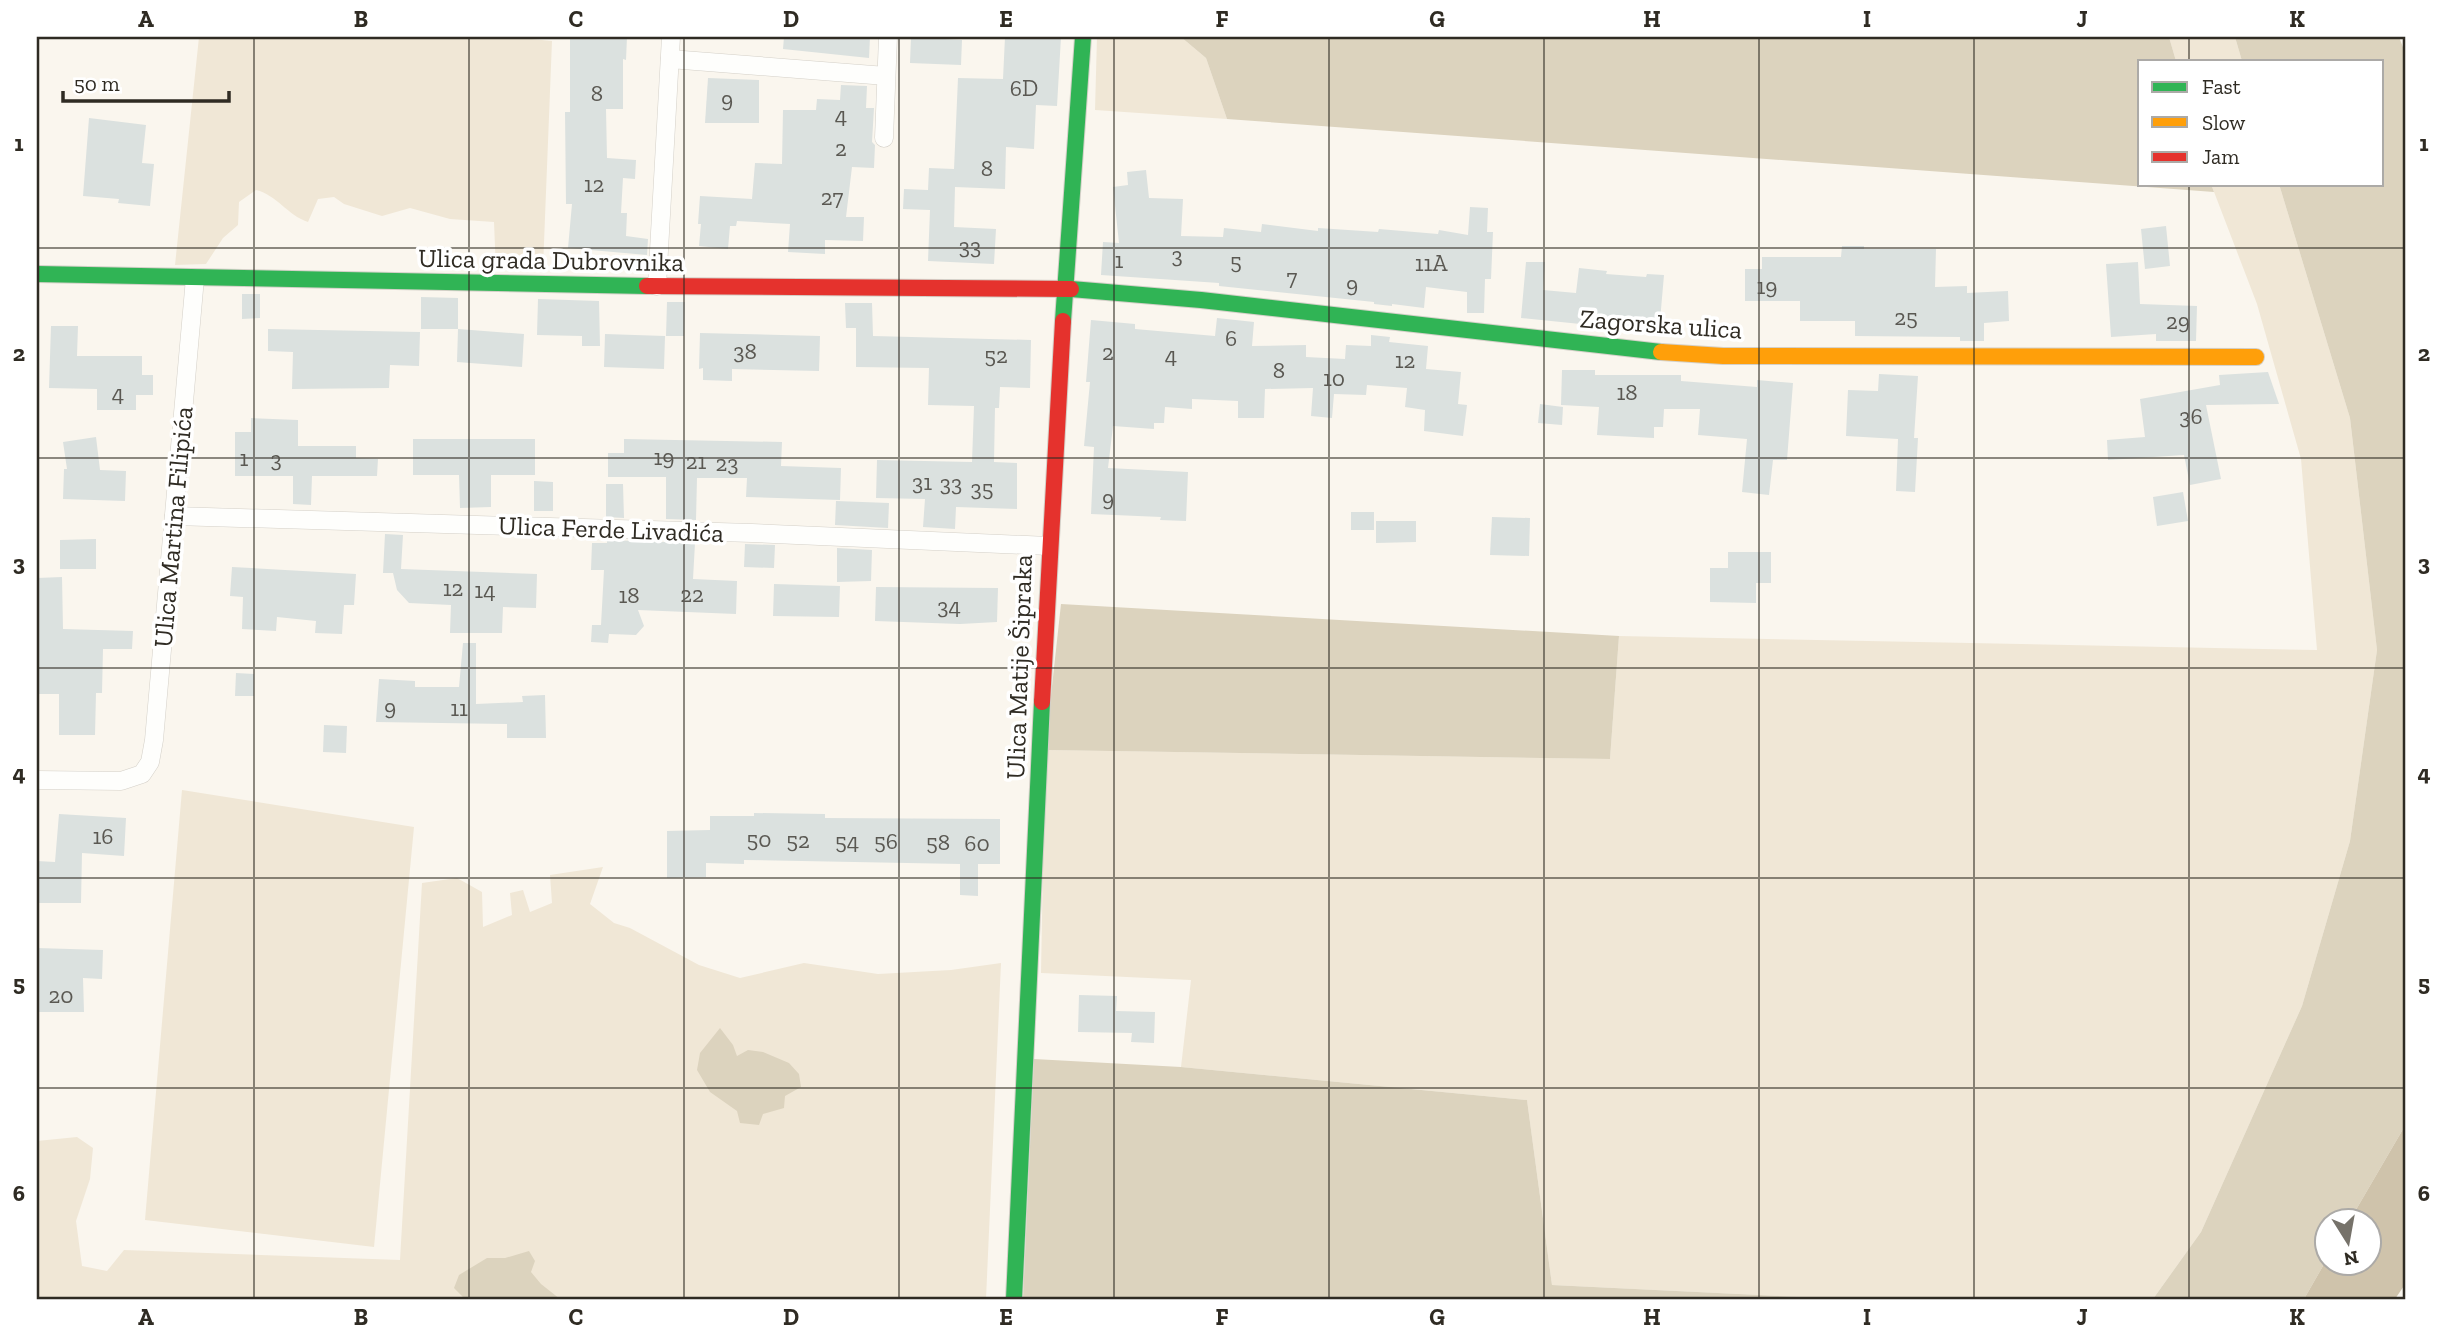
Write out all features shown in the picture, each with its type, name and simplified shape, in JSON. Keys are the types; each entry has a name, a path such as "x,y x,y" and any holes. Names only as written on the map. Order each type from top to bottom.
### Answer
{"street":[{"path":"657,286 671,37"},
{"path":"884,138 888,37"},
{"name":"Ulica Matije Šipraka","path":"1014,1299 1028,1052 1049,546 1064,288 1083,37"},
{"path":"670,58 886,76"},
{"name":"Ulica grada Dubrovnika","path":"37,274 657,286 1064,288"},
{"name":"Ulica Martina Filipića","path":"37,780 121,781 142,774 150,762 195,278"},
{"name":"Zagorska ulica","path":"1064,288 1201,300 1637,350 1723,356 2256,357"},
{"name":"Ulica Ferde Livadića","path":"174,516 752,533 1049,546"}],"shaded area":[{"path":"199,37 511,37 552,41 543,268 496,271 494,222 450,219 410,208 382,216 344,204 334,197 318,199 308,222 294,215 270,196 256,190 239,202 238,225 223,238 206,264 175,265"},
{"path":"1097,37 1181,37 1206,58 1227,119 1095,110"},
{"path":"1181,37 2169,37 2176,60 2138,60 2138,186 2212,186 2214,192 1227,119 1206,58"},
{"path":"2169,37 2235,37 2242,60 2176,60"},
{"path":"2235,37 2399,37 2406,55 2406,1124 2358,1206 2314,1206 2314,1276 2317,1276 2304,1299 2153,1299 2201,1232 2302,1006 2350,841 2377,650 2350,418 2280,186 2384,186 2384,60 2242,60"},
{"path":"2212,186 2280,186 2350,418 2377,650 2350,841 2302,1006 2201,1232 2153,1299 1840,1299 1552,1285 1527,1100 1181,1067 1191,980 1041,973 1045,750 1610,759 1619,636 2317,650 2301,459 2257,304"},
{"path":"1061,604 1619,636 1610,759 1045,750"},
{"path":"182,790 414,827 374,1247 145,1220"},
{"path":"603,867 590,904 614,923 630,928 699,965 740,978 804,963 878,974 951,970 1001,963 986,1299 37,1299 37,1141 77,1137 93,1148 90,1179 76,1221 82,1266 107,1271 124,1250 400,1260 422,883 457,878 482,892 483,927 512,915 510,893 523,890 530,912 552,903 550,875"},
{"path":"720,1028 733,1045 737,1056 748,1050 763,1052 789,1063 799,1074 801,1087 785,1096 784,1108 763,1114 759,1125 740,1123 737,1111 710,1092 697,1070 700,1053"},
{"path":"1034,1059 1181,1067 1527,1100 1552,1285 1840,1299 1023,1299"},
{"path":"2406,1124 2406,1283 2395,1299 2304,1299 2317,1276 2384,1276 2384,1206 2358,1206"},
{"path":"529,1251 535,1261 531,1272 560,1299 465,1299 454,1288 459,1275 487,1258 505,1258"}],"building":[{"path":"570,37 627,37 626,60 623,59 623,109 606,109 607,158 636,160 635,179 623,178 621,213 627,213 626,236 648,239 647,255 568,248 572,204 566,204 565,112 570,112"},
{"path":"784,37 870,37 869,58 783,49"},
{"path":"911,37 962,40 961,65 910,63"},
{"path":"1005,37 1061,37 1057,106 1036,105 1034,149 1006,147 1005,189 955,187 954,227 996,229 994,264 928,261 930,210 903,209 904,189 928,190 929,168 954,169 958,78 1003,79"},
{"path":"708,78 759,80 759,123 705,123"},
{"path":"841,85 867,86 866,108 874,108 874,168 852,167 846,217 864,217 863,241 825,240 825,254 788,252 790,224 737,221 736,226 730,226 728,249 699,246 700,196 752,199 755,163 782,164 783,110 816,110 817,99 840,100"},
{"path":"89,118 146,125 142,163 154,164 150,206 118,203 119,199 83,196"},
{"path":"1146,170 1149,198 1183,199 1181,236 1223,237 1224,228 1261,232 1262,224 1318,231 1318,228 1378,232 1379,229 1438,234 1439,230 1468,235 1470,207 1488,208 1487,232 1493,232 1491,279 1485,279 1484,313 1467,313 1467,292 1426,287 1424,308 1219,286 1219,283 1101,275 1103,242 1119,243 1113,187 1128,185 1127,172"},
{"path":"2166,226 2170,266 2145,269 2141,229"},
{"path":"1842,246 1864,246 1864,249 1936,249 1935,287 1967,286 1967,293 2008,291 2009,321 1984,323 1984,341 1960,341 1960,337 1855,336 1855,321 1800,321 1800,301 1745,301 1745,269 1762,269 1762,257 1841,257"},
{"path":"1526,262 1545,262 1543,290 1576,293 1579,268 1607,271 1606,274 1646,277 1647,274 1664,275 1659,332 1521,318"},
{"path":"2138,262 2140,304 2197,306 2196,341 2156,341 2156,334 2111,337 2106,264"},
{"path":"242,294 260,294 260,318 242,319"},
{"path":"421,297 458,298 458,329 421,329"},
{"path":"538,299 599,301 600,346 582,346 582,336 537,335"},
{"path":"667,302 685,302 684,336 666,336"},
{"path":"845,303 872,303 873,336 1031,340 1030,388 1000,387 999,408 995,408 994,462 1017,463 1017,509 956,507 955,529 923,527 925,499 876,498 877,460 972,462 974,406 928,405 929,368 856,367 856,328 846,328"},
{"path":"1217,318 1254,322 1252,346 1306,345 1306,357 1345,359 1346,345 1371,346 1371,335 1390,337 1389,342 1428,346 1426,369 1461,372 1458,404 1467,405 1463,436 1424,431 1425,410 1405,407 1407,388 1367,385 1366,395 1334,394 1332,418 1311,416 1313,388 1265,389 1264,418 1238,418 1238,401 1192,399 1192,409 1165,407 1164,423 1154,423 1154,429 1113,426 1108,468 1188,472 1186,521 1160,520 1161,517 1091,514 1094,447 1084,446 1090,382 1086,382 1091,320 1135,324 1135,329 1215,336"},
{"path":"51,326 78,326 77,356 142,356 142,375 153,375 153,395 136,395 136,410 97,410 97,389 49,388"},
{"path":"268,329 420,332 419,366 390,365 389,388 292,389 293,352 268,351"},
{"path":"458,329 524,334 522,367 457,362"},
{"path":"700,333 820,336 819,371 732,369 732,381 703,380 703,368 699,369"},
{"path":"605,334 665,336 664,369 604,367"},
{"path":"1562,370 1595,370 1595,375 1681,375 1681,381 1757,387 1757,380 1793,383 1787,460 1773,460 1769,495 1742,492 1747,439 1698,435 1700,409 1664,409 1663,427 1654,427 1654,438 1597,435 1599,407 1561,405"},
{"path":"2268,372 2279,404 2206,405 2221,479 2190,485 2184,455 2108,460 2107,440 2145,437 2140,399 2220,385 2219,375"},
{"path":"1879,374 1918,376 1914,438 1918,438 1915,492 1896,491 1898,439 1846,436 1848,390 1878,391"},
{"path":"1540,404 1563,407 1562,425 1538,423"},
{"path":"251,418 298,420 298,446 356,446 356,458 378,459 377,476 312,476 311,505 293,504 293,476 235,476 235,432 251,432"},
{"path":"96,437 100,470 126,471 125,501 63,499 64,469 67,469 63,442"},
{"path":"413,439 535,439 535,475 491,475 491,507 460,508 459,475 413,475"},
{"path":"624,439 782,442 781,466 841,468 840,500 746,497 747,478 697,478 696,520 666,519 666,477 608,477 608,453 624,453"},
{"path":"534,481 553,482 553,511 534,511"},
{"path":"606,484 623,484 624,518 606,517"},
{"path":"2183,492 2188,521 2157,526 2153,497"},
{"path":"836,501 889,503 888,528 835,525"},
{"path":"1351,512 1374,512 1374,530 1351,530"},
{"path":"1492,517 1530,518 1529,556 1490,555"},
{"path":"1376,521 1416,521 1416,542 1376,543"},
{"path":"385,534 403,535 401,569 537,574 536,608 503,607 502,633 450,633 451,605 409,603 397,590 393,573 383,573"},
{"path":"96,539 96,569 60,569 60,540"},
{"path":"607,540 695,543 693,579 737,581 736,614 638,610 644,626 636,635 609,634 608,643 591,642 592,625 601,625 604,570 591,570 592,543 607,543"},
{"path":"745,544 775,545 774,568 744,567"},
{"path":"837,548 872,550 871,581 837,582"},
{"path":"1728,552 1771,552 1771,583 1756,583 1756,603 1710,602 1710,568 1728,568"},
{"path":"232,567 356,574 354,605 344,605 342,634 315,633 316,621 277,617 276,631 242,629 243,597 230,596"},
{"path":"62,577 63,629 133,631 132,649 103,649 102,693 96,693 95,735 59,735 59,694 37,694 37,578"},
{"path":"774,584 840,586 839,617 773,616"},
{"path":"876,587 998,588 997,622 960,624 875,621"},
{"path":"463,643 476,643 476,704 523,702 522,696 545,695 546,738 507,738 507,724 376,722 379,679 415,681 415,687 459,687"},
{"path":"236,673 254,674 254,696 235,696"},
{"path":"324,725 347,726 346,753 323,752"},
{"path":"754,813 825,814 825,818 1000,819 1000,864 978,864 978,896 960,895 960,864 744,860 744,864 706,863 706,877 667,878 667,831 710,830 710,816 754,816"},
{"path":"59,814 126,818 124,856 82,853 81,903 37,903 37,861 55,862"},
{"path":"37,948 103,950 102,979 83,978 84,1012 37,1012"},
{"path":"1079,995 1117,996 1116,1011 1155,1012 1154,1043 1131,1042 1132,1033 1078,1032"}],"traffic: fast":[{"path":"1063,321 1083,37"},
{"path":"37,274 647,286"},
{"path":"1071,289 1201,300 1661,352"},
{"path":"1014,1299 1042,702"}],"traffic: slow":[{"path":"1661,352 1723,356 2256,357"}],"traffic: jam":[{"path":"647,286 1071,289"},
{"path":"1042,702 1063,321"}]}
